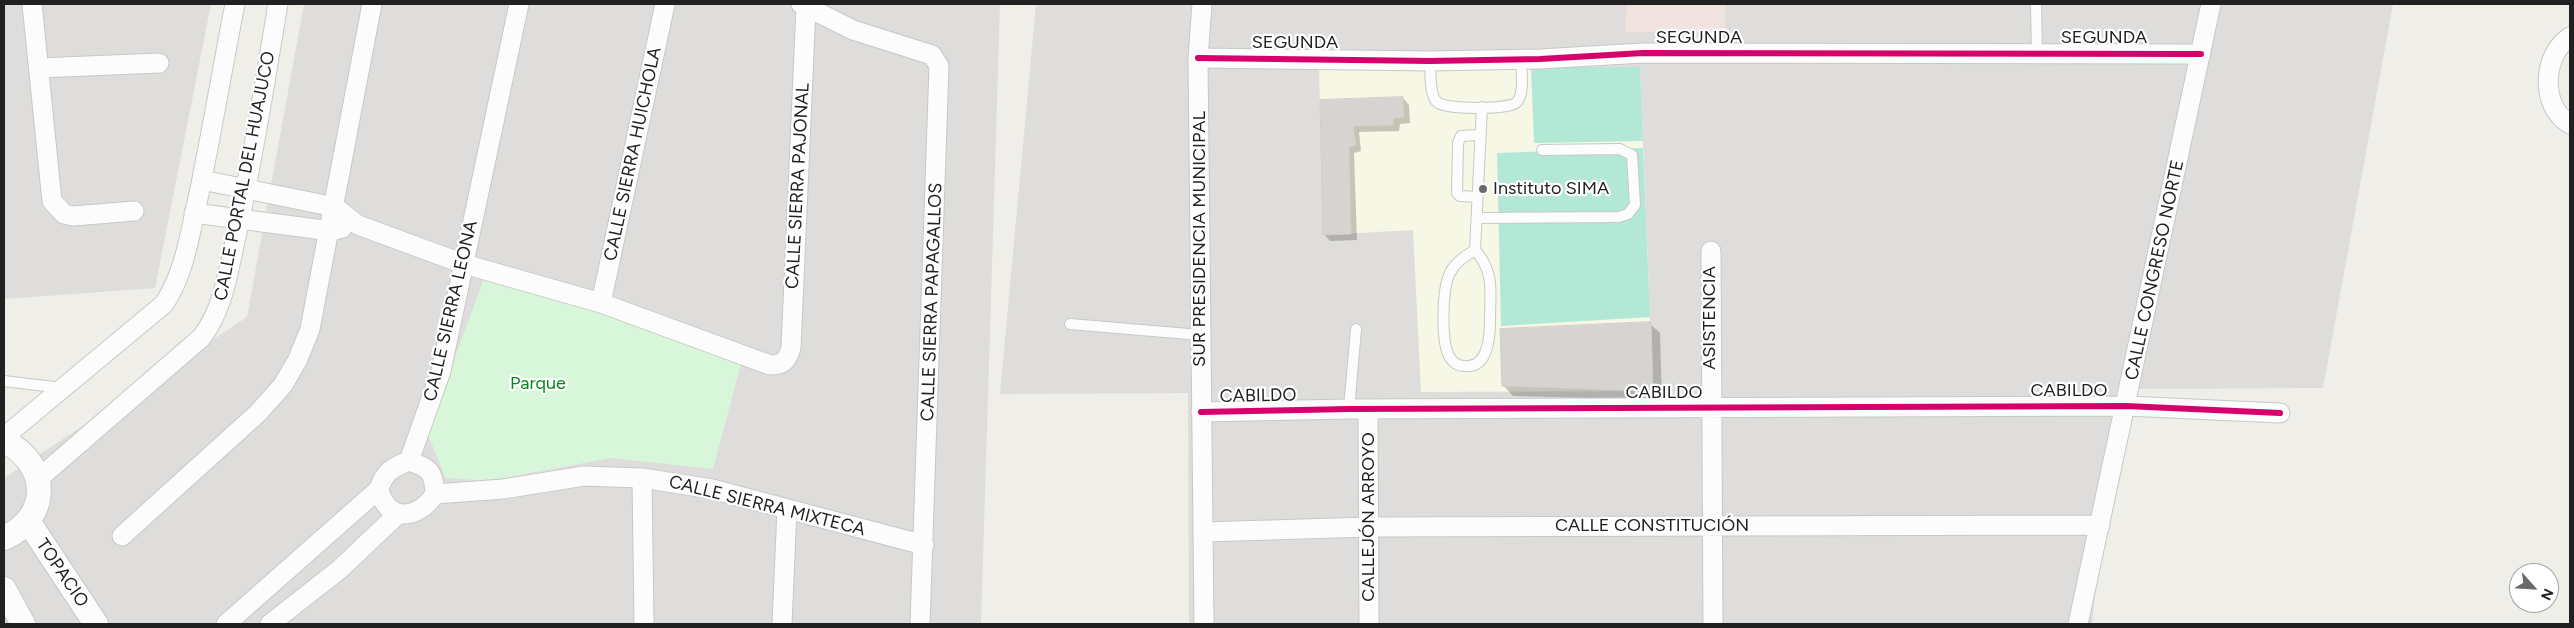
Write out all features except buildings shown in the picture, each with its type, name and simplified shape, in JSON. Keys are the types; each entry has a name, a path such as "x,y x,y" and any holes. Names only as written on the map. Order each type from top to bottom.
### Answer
{"street":[{"path":"32,4 52,201 64,214 74,216 134,211"},
{"path":"4,538 15,533 28,521 35,508 39,494 38,480 31,462 18,448 4,439 164,304 179,275 202,180 235,4"},
{"name":"CALLE PORTAL DEL HUAJUCO","path":"38,480 202,337 212,323 222,301 240,220 278,4"},
{"path":"122,536 258,414 283,385 298,359 310,329 331,231 372,4"},
{"name":"CALLE SIERRA LEONA","path":"409,461 441,372 519,4"},
{"name":"CALLE SIERRA HUICHOLA","path":"601,303 665,4"},
{"name":"SUR PRESIDENCIA MUNICIPAL","path":"1202,4 1198,58 1201,412 1205,532 1204,624"},
{"name":"CALLE CONGRESO NORTE","path":"2078,624 2211,4"},
{"name":"CALLE SIERRA PAJONAL","path":"601,303 770,365 785,362 791,348 804,6"},
{"name":"CALLE SIERRA PAPAGALLOS","path":"804,6 853,30 918,49 936,59 939,66 920,624"},
{"path":"2570,37 2564,41 2551,60 2547,82 2552,103 2570,124"},
{"name":"SEGUNDA","path":"1198,58 1430,61 1520,60 1643,53 2200,54"},
{"path":"39,68 158,63"},
{"path":"202,180 335,207 358,225 464,264 601,303"},
{"path":"194,213 331,231 358,225"},
{"name":"ASISTENCIA","path":"1710,251 1713,624"},
{"name":"CABILDO","path":"1201,412 1349,409 2126,406 2280,412"},
{"name":"CALLEJÓN ARROYO","path":"1368,410 1369,624"},
{"path":"409,461 429,470 434,478 435,494 428,505 411,514 398,514 388,508 381,498 379,488 382,478 393,467 409,461"},
{"name":"CALLE SIERRA MIXTECA","path":"435,494 503,489 584,476 642,478 712,489 924,545"},
{"path":"642,478 644,624"},
{"path":"226,624 379,488"},
{"path":"782,624 787,509"},
{"path":"270,624 340,569 398,514"},
{"name":"TOPACIO","path":"28,521 96,624"},
{"name":"CALLE CONSTITUCIÓN","path":"1205,532 1369,527 2100,525"},
{"path":"4,589 23,624"}],"lane":[{"path":"2036,4 2037,53"},
{"path":"1430,61 1433,96 1436,102 1448,107 1482,107 1511,106 1517,102 1521,90 1520,60"},
{"path":"1476,250 1450,271 1444,298 1446,344 1449,356 1455,363 1470,367 1480,362 1486,351 1490,334 1490,276 1486,263 1476,250 1479,135 1482,107"},
{"path":"1477,196 1460,196 1458,193 1458,150 1461,136 1479,135"},
{"path":"1478,218 1619,217 1628,214 1635,206 1632,155 1620,149 1542,150"},
{"path":"1070,324 1200,336"},
{"path":"1349,409 1356,329"},
{"path":"4,381 63,388"}],"shaded area":[{"path":"4,4 211,4 155,288 4,299"},
{"path":"304,4 1000,4 981,624 4,624 4,478 247,317"},
{"path":"1036,4 2393,4 2323,388 2117,389 2092,624 1189,624 1188,393 1000,394"},
{"path":"1627,4 1725,4 1725,32 1625,32"},
{"name":"Instituto SIMA","path":"1319,66 1640,67 1653,391 1421,392 1413,230 1323,235"}],"green space":[{"path":"1531,67 1640,67 1643,141 1534,143"},
{"path":"1643,148 1650,317 1501,326 1497,153"},
{"name":"Parque","path":"485,276 742,360 713,469 611,458 487,481 446,478 427,433"}],"cycle path":[{"path":"1198,58 1430,61 1540,59 1643,53 2201,54"},
{"path":"1201,412 1349,409 2126,406 2280,413"}],"place":[{"name":"Instituto SIMA","path":"1483,189"}]}
